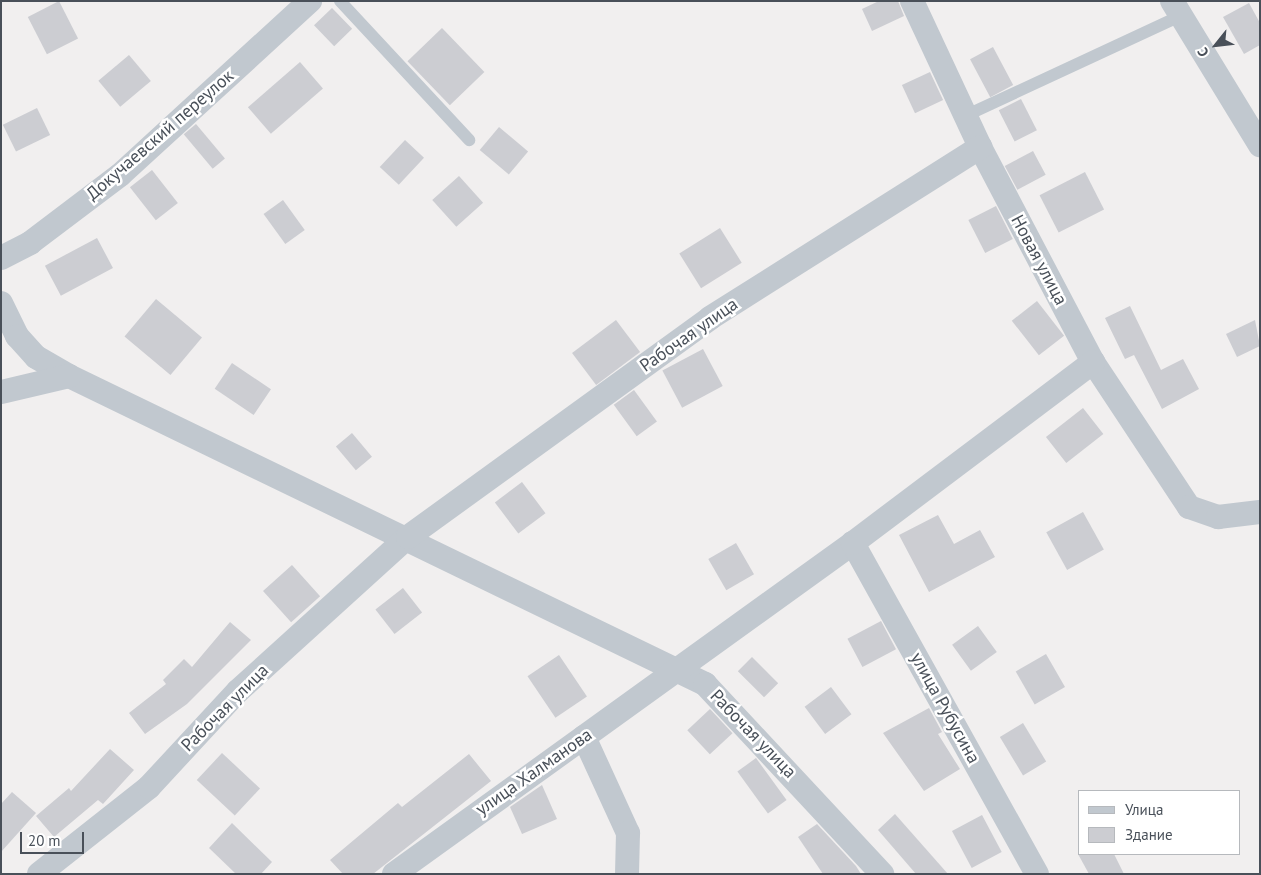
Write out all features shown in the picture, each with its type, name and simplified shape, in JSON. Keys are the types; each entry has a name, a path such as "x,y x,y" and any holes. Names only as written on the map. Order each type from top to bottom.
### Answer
{"street":[{"name":"Докучаевский переулок","path":"1,258 30,244 120,175 310,1"},
{"name":"Новая улица","path":"912,1 967,115 980,147 1093,362 1189,506 1218,517 1260,512"},
{"path":"1176,9 1260,145"},
{"name":"Рабочая улица","path":"39,874 149,788 238,691 408,537 710,318 980,147"},
{"name":"Рабочая улица","path":"1,303 16,336 36,357 69,376 408,537 674,673 705,684 882,874"},
{"path":"674,673 853,543 1093,362"},
{"path":"1,392 69,376"},
{"name":"улица Рубусина","path":"853,543 1037,874"},
{"name":"улица Халманова","path":"394,874 674,673"},
{"path":"584,737 628,833 627,874"}],"lane":[{"path":"340,1 469,140"},
{"path":"967,115 1176,9"},
{"path":"1,303 1,309"}],"building":[{"path":"59,1 78,38 47,54 28,17"},
{"path":"879,1 898,1 904,16 872,31 862,9"},
{"path":"1249,3 1260,23 1260,45 1244,54 1223,17"},
{"path":"332,8 352,29 334,46 314,25"},
{"path":"442,28 484,72 450,105 407,61"},
{"path":"993,47 1013,85 990,97 970,59"},
{"path":"129,55 151,81 120,107 98,81"},
{"path":"300,62 323,88 271,134 248,107"},
{"path":"930,72 943,100 915,113 902,85"},
{"path":"1021,99 1037,130 1015,142 999,110"},
{"path":"37,108 50,135 16,152 3,125"},
{"path":"196,124 225,158 213,169 184,134"},
{"path":"499,127 528,151 509,174 480,150"},
{"path":"405,140 424,158 399,185 380,167"},
{"path":"1033,151 1046,175 1017,190 1005,166"},
{"path":"152,170 178,203 156,220 130,187"},
{"path":"1085,172 1104,209 1059,233 1040,195"},
{"path":"459,176 483,203 456,227 432,200"},
{"path":"283,200 305,230 285,244 264,214"},
{"path":"996,206 1013,239 985,253 968,220"},
{"path":"720,228 742,263 701,288 679,253"},
{"path":"97,238 113,268 61,296 45,266"},
{"path":"156,299 202,338 170,375 125,337"},
{"path":"1037,301 1064,336 1039,355 1012,321"},
{"path":"1130,306 1161,370 1183,359 1199,389 1162,409 1134,355 1125,359 1105,318"},
{"path":"616,320 640,352 596,385 572,353"},
{"path":"1255,320 1260,346 1237,357 1226,334"},
{"path":"703,349 723,386 682,408 662,371"},
{"path":"232,363 271,389 254,415 215,389"},
{"path":"634,390 657,422 637,436 614,405"},
{"path":"1083,408 1103,434 1066,463 1046,437"},
{"path":"352,433 372,457 356,470 336,446"},
{"path":"522,482 545,513 518,534 495,502"},
{"path":"1083,512 1104,550 1067,570 1046,532"},
{"path":"938,515 954,544 980,530 995,557 929,592 899,535"},
{"path":"736,543 754,574 726,590 708,559"},
{"path":"292,565 320,596 291,622 263,591"},
{"path":"403,588 422,612 395,634 375,610"},
{"path":"881,621 896,649 862,667 847,639"},
{"path":"230,622 251,640 187,704 145,734 129,713 166,684 163,680 184,659 192,667"},
{"path":"978,626 997,652 971,671 952,645"},
{"path":"1046,654 1065,687 1035,704 1016,672"},
{"path":"559,655 587,696 555,718 527,676"},
{"path":"752,657 778,683 764,697 738,671"},
{"path":"831,687 851,714 825,734 805,707"},
{"path":"929,708 942,732 938,734 960,769 924,791 883,733"},
{"path":"710,709 733,733 710,754 687,730"},
{"path":"1023,723 1046,762 1023,775 1000,737"},
{"path":"110,749 134,770 103,804 98,800 54,837 36,816 69,788 71,791"},
{"path":"222,753 260,788 235,816 197,780"},
{"path":"469,754 491,781 373,874 343,874 330,860 398,803 402,807"},
{"path":"756,758 787,800 768,814 737,772"},
{"path":"542,785 557,819 522,834 510,807"},
{"path":"12,792 36,813 1,852 1,804"},
{"path":"895,814 948,874 916,874 878,830"},
{"path":"982,815 1002,852 972,868 952,831"},
{"path":"232,823 272,862 261,874 236,874 209,848"},
{"path":"817,824 856,866 861,874 823,874 798,837"},
{"path":"1079,855 1114,855 1124,874 1089,874"}]}
